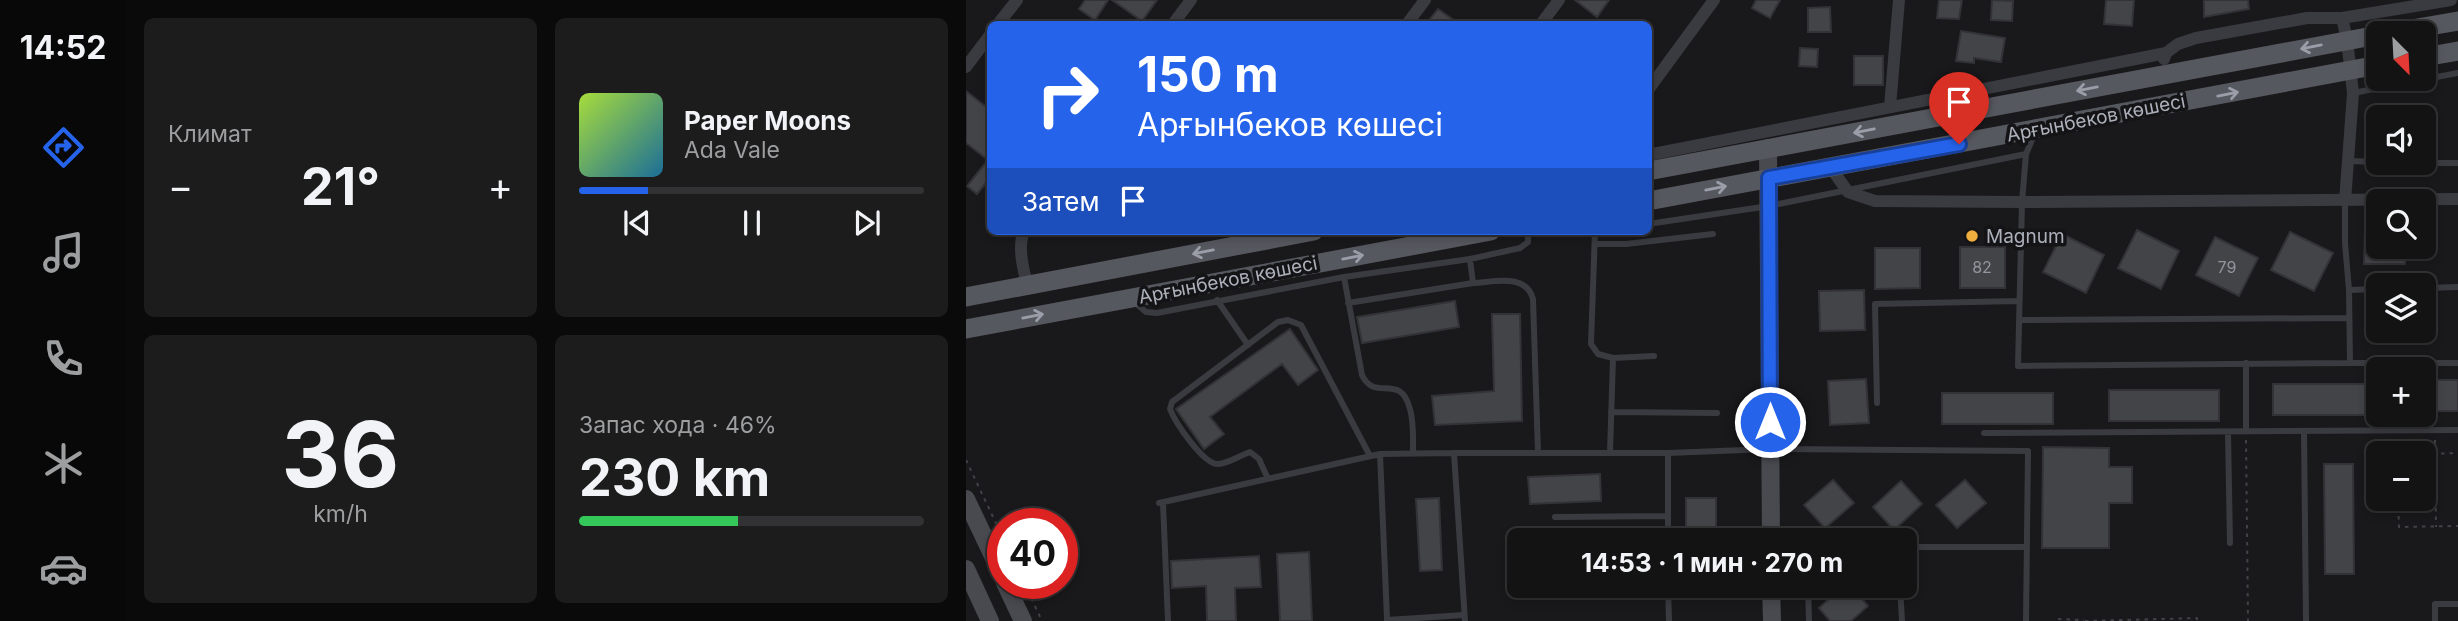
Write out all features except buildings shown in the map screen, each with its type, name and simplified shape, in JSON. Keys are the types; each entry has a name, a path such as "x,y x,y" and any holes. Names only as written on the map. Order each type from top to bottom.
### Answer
{"main road":[{"path":"2436,24 2458,20"},
{"name":"Арғынбеков көшесі","path":"1652,170 2366,37"},
{"path":"2436,55 2458,51"},
{"name":"Арғынбеков көшесі","path":"1652,200 2366,68"},
{"name":"Арғынбеков көшесі","path":"966,297 1270,235"},
{"name":"Арғынбеков көшесі","path":"967,329 1469,235"}],"street":[{"path":"1000,21 1017,0"},
{"path":"1175,21 1191,0"},
{"path":"1409,21 1425,0"},
{"path":"1543,21 1559,0"},
{"path":"1652,85 1714,0"},
{"path":"1889,107 1899,0"},
{"path":"1652,154 2165,54 2178,44 2196,38 2307,18 2342,18 2451,0"},
{"path":"2342,18 2353,93 2345,201"},
{"path":"966,67 987,39"},
{"path":"2158,76 2165,54"},
{"path":"1768,148 1771,528"},
{"path":"1831,167 1848,191 1875,201 2458,200"},
{"path":"1022,235 1023,270 1028,286"},
{"path":"966,499 987,543"},
{"path":"966,569 990,621"},
{"path":"1771,598 1772,621"},
{"path":"1013,599 1023,621"}],"lane":[{"path":"2353,93 2458,73"},
{"path":"2036,130 2026,154 2022,202 2018,366 2458,363"},
{"path":"1652,223 1769,206 2026,154"},
{"path":"2347,161 2366,162"},
{"path":"2436,163 2458,163"},
{"path":"2345,201 2350,363"},
{"path":"1596,244 1626,244 1713,234"},
{"path":"1130,298 1146,312 1157,313 1344,277 1520,248 1528,242 1528,235"},
{"path":"1597,235 1591,344 1598,354 1613,358 1654,356"},
{"path":"1470,258 1474,283"},
{"path":"1344,277 1362,374 1366,384 1373,388 1396,388 1404,396 1410,408 1413,453"},
{"path":"1348,303 1474,283 1516,281 1525,284 1531,289 1533,299 1538,453"},
{"path":"2436,288 2458,287"},
{"path":"2349,290 2366,289"},
{"path":"1217,300 1248,345"},
{"path":"1877,403 1875,304 2019,301"},
{"path":"2019,320 2348,318"},
{"path":"1268,479 1259,459 1250,452 1219,464 1207,462 1173,418 1170,408 1172,402 1278,322 1288,320 1301,326 1370,456"},
{"path":"1610,453 1613,358"},
{"path":"2246,363 2246,432"},
{"path":"1611,412 1717,413"},
{"path":"1984,433 2458,430"},
{"path":"2228,432 2230,543"},
{"path":"2304,432 2306,621"},
{"path":"2026,621 2028,433"},
{"path":"1168,621 1161,503 1380,454 1668,453 1770,449 2028,451"},
{"path":"1380,454 1387,620 1465,618 1454,453"},
{"path":"1667,528 1668,453"},
{"path":"1555,517 1667,516"},
{"path":"1917,547 2026,547"},
{"path":"1668,598 1669,621"},
{"path":"1808,598 1809,621"},
{"path":"1901,598 1902,621"},
{"path":"2434,621 2435,604 2458,604"}],"path":[{"path":"2396,431 2396,441"},
{"path":"2435,431 2435,441"},
{"path":"2246,432 2248,621"},
{"path":"2436,454 2458,453"},
{"path":"966,460 989,508"},
{"path":"2436,503 2437,527"},
{"path":"2398,511 2399,527 2458,526"},
{"path":"1032,599 1042,621"},
{"path":"2058,619 2197,618 2197,621"}],"place":[{"name":"Magnum","path":"1972,236"}],"route":[{"path":"1770,422 1769,178 1959,144"}]}
